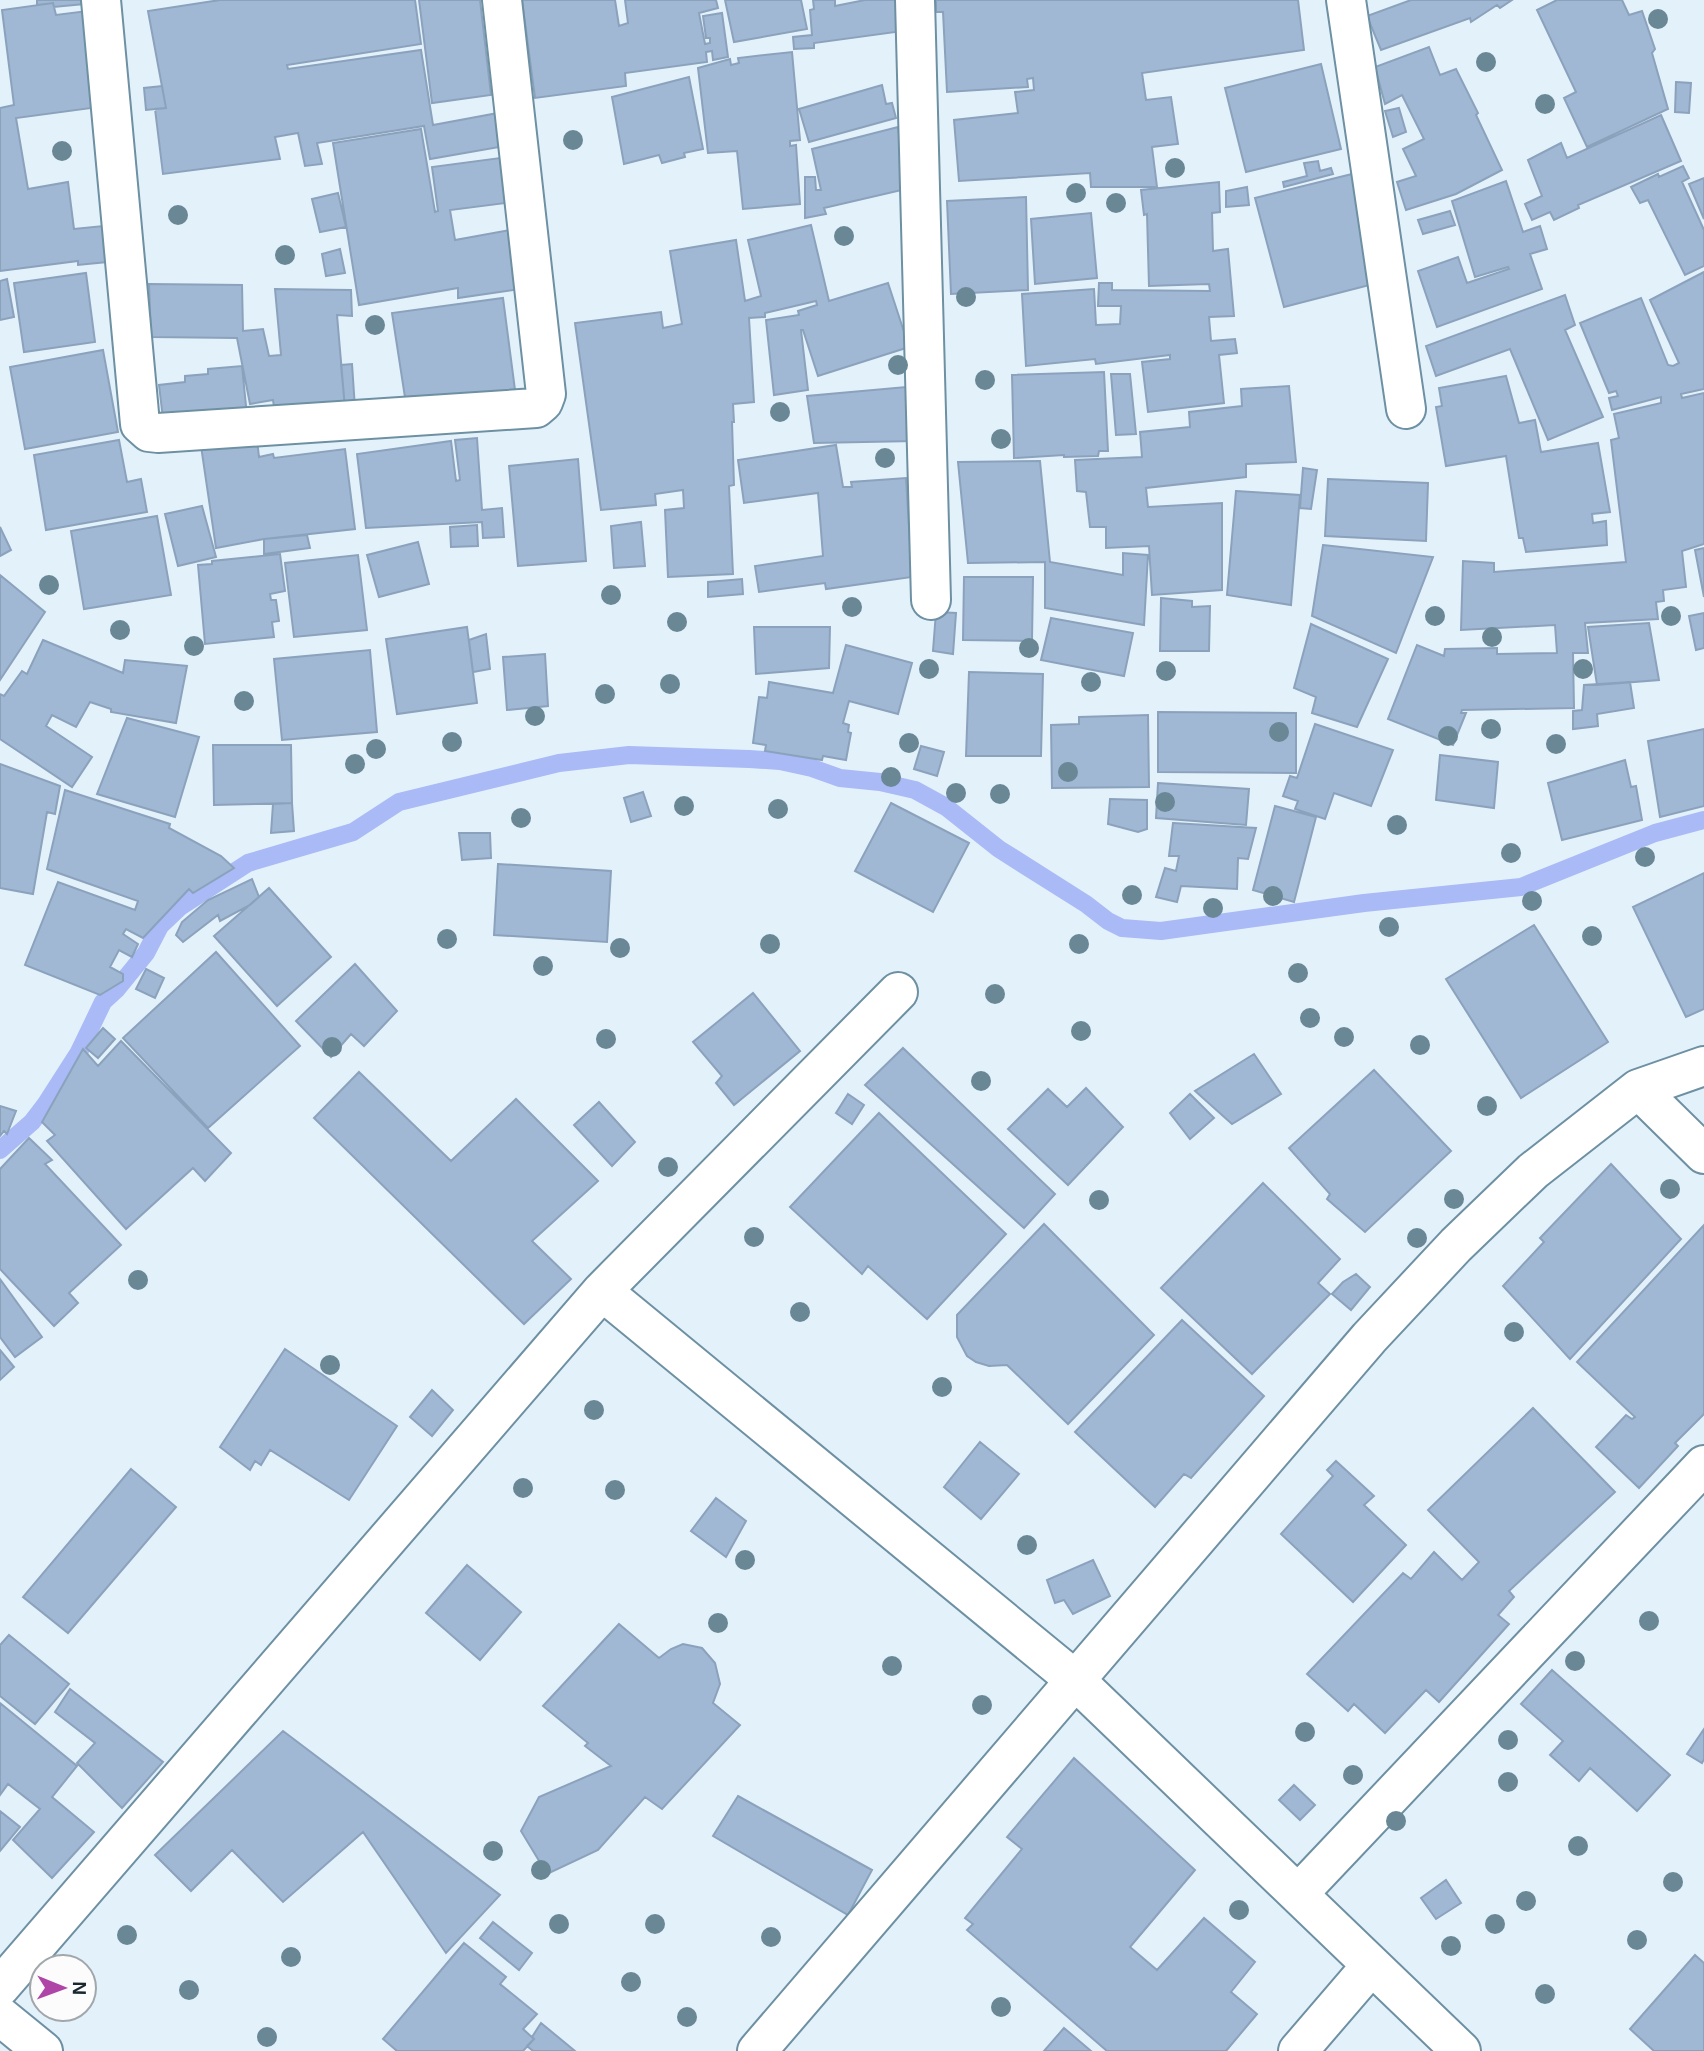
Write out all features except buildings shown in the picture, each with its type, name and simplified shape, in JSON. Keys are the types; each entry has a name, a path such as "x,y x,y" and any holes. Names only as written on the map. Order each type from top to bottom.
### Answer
{"street":[{"path":"101,0 140,424 149,432 158,433 536,408 543,402 546,394 502,0"},
{"path":"915,0 932,600"},
{"path":"1346,0 1406,409"},
{"path":"0,1987 602,1291 898,992"},
{"path":"757,2051 1369,1338 1456,1245 1533,1171 1638,1089 1704,1066"},
{"path":"1638,1089 1704,1154"},
{"path":"602,1291 1074,1679 1461,2051"},
{"path":"1298,1894 1704,1465"},
{"path":"1298,2051 1371,1966"},
{"path":"0,2016 43,2051"}],"waterway":[{"path":"0,1150 32,1122 45,1105 79,1052 103,1002 146,953 160,926 180,907 248,863 353,832 399,802 559,763 629,755 780,761 840,778 880,782 915,790 946,807 999,849 1108,921 1122,928 1161,931 1364,903 1521,887 1655,833 1704,820"}]}
